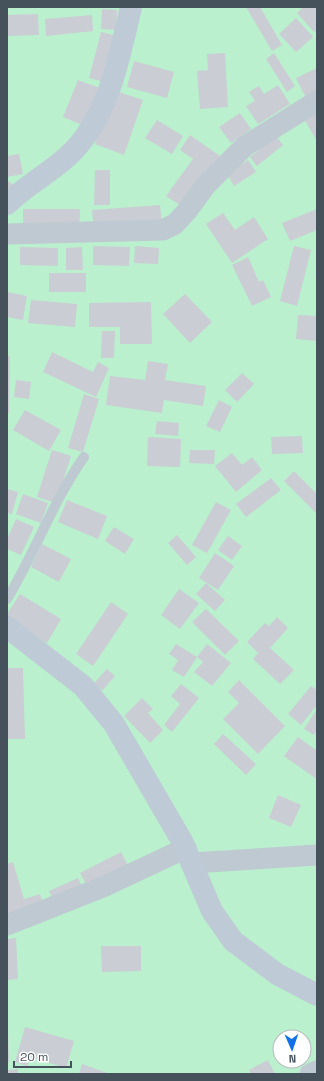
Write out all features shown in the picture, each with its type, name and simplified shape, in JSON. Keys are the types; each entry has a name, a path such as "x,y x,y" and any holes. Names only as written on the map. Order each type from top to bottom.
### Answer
{"street":[{"path":"7,204 68,156 85,137 100,113 112,80 131,7"},
{"path":"7,234 93,233 163,230 179,220 206,185 245,146 317,101"},
{"path":"7,627 83,686 109,719 156,793 189,856 212,910 233,941 277,974 317,995"},
{"path":"7,925 103,887 189,856 317,855"},
{"path":"310,1074 317,1072"}],"lane":[{"path":"7,599 41,538 70,477 84,457"}],"green space":[{"path":"7,7 317,7 317,1074 7,1074"}],"building":[{"path":"246,7 260,7 282,45 272,51"},
{"path":"303,7 317,7 317,30 314,32 297,13"},
{"path":"102,9 117,10 116,30 101,29"},
{"path":"38,14 39,35 7,36 7,15"},
{"path":"92,15 93,31 46,36 45,19"},
{"path":"296,18 313,37 296,52 279,34"},
{"path":"101,32 117,36 105,82 89,78"},
{"path":"225,53 228,107 200,109 197,71 208,70 207,54"},
{"path":"274,53 295,86 287,92 266,59"},
{"path":"134,61 174,72 167,98 127,87"},
{"path":"317,68 317,90 305,96 296,78"},
{"path":"78,80 100,88 85,126 63,117"},
{"path":"278,85 290,104 258,124 246,106 255,101 249,92 259,86 264,94"},
{"path":"113,90 143,100 124,155 95,144"},
{"path":"317,111 317,141 304,119"},
{"path":"240,113 251,129 231,143 219,127"},
{"path":"157,120 183,136 172,154 145,138"},
{"path":"190,135 220,156 183,207 166,196 193,159 180,150"},
{"path":"276,136 283,145 257,166 250,157"},
{"path":"19,154 23,174 7,177 7,156"},
{"path":"248,160 256,172 234,186 227,174"},
{"path":"95,170 110,170 110,205 94,205"},
{"path":"7,180 16,187 7,197"},
{"path":"160,205 162,227 94,231 92,210"},
{"path":"23,209 80,209 79,233 23,232"},
{"path":"317,209 317,230 290,241 282,223"},
{"path":"223,213 235,230 254,217 268,239 232,263 206,224"},
{"path":"93,246 130,247 129,266 93,265"},
{"path":"135,246 159,248 158,264 134,263"},
{"path":"294,246 311,250 297,306 280,301"},
{"path":"20,247 58,248 58,266 20,265"},
{"path":"82,247 83,270 66,270 66,248"},
{"path":"248,257 259,282 263,280 271,297 252,306 232,265"},
{"path":"49,273 86,273 86,292 49,292"},
{"path":"7,292 27,296 23,320 7,317"},
{"path":"185,294 212,322 190,343 163,314"},
{"path":"31,300 77,304 75,327 28,323"},
{"path":"151,302 152,344 120,344 120,327 89,327 89,303"},
{"path":"298,315 317,316 317,341 296,339"},
{"path":"102,331 115,331 114,358 101,358"},
{"path":"52,352 93,372 98,362 109,368 96,397 43,372"},
{"path":"7,355 10,356 9,413 7,413"},
{"path":"148,361 168,364 165,380 206,386 203,406 164,400 162,413 106,405 110,376 145,380"},
{"path":"242,373 254,384 237,402 225,390"},
{"path":"16,380 31,382 29,399 14,397"},
{"path":"84,394 99,399 83,452 68,448"},
{"path":"219,400 232,407 220,432 206,426"},
{"path":"25,410 61,430 49,451 13,430"},
{"path":"157,421 179,423 178,436 155,434"},
{"path":"302,436 303,453 272,454 271,437"},
{"path":"148,437 181,439 180,467 147,466"},
{"path":"52,450 71,456 56,503 37,497"},
{"path":"190,450 215,450 214,464 189,463"},
{"path":"232,453 242,465 252,457 262,470 236,492 215,466"},
{"path":"294,471 317,494 317,514 284,481"},
{"path":"271,478 281,490 246,517 236,504"},
{"path":"7,489 18,492 12,514 7,513"},
{"path":"23,494 48,503 41,523 16,514"},
{"path":"67,500 107,516 98,539 58,522"},
{"path":"216,502 231,510 207,553 192,545"},
{"path":"16,519 34,527 21,555 7,549 7,539"},
{"path":"114,527 134,539 125,554 105,541"},
{"path":"177,535 196,557 187,565 168,543"},
{"path":"228,536 242,546 232,560 218,550"},
{"path":"42,544 71,559 59,582 31,567"},
{"path":"215,553 234,566 218,590 199,578"},
{"path":"206,583 225,600 215,611 196,594"},
{"path":"179,589 199,603 180,629 161,615"},
{"path":"20,594 61,619 47,643 7,620 7,614"},
{"path":"111,602 128,614 93,666 76,654"},
{"path":"206,609 239,641 225,655 192,622"},
{"path":"277,617 288,628 270,648 294,670 280,684 253,659 258,653 247,642 265,623 269,626"},
{"path":"176,644 197,657 184,677 172,670 178,660 169,654"},
{"path":"207,644 231,663 212,686 194,672 203,662 197,657"},
{"path":"7,668 23,668 25,739 7,739"},
{"path":"107,669 115,676 102,691 94,683"},
{"path":"239,680 285,726 258,754 223,719 239,703 228,692"},
{"path":"181,684 199,698 172,732 164,725 180,704 171,696"},
{"path":"311,686 317,690 317,705 301,725 288,714"},
{"path":"142,698 153,709 148,713 163,730 150,743 124,716"},
{"path":"317,709 317,729 314,735 304,729"},
{"path":"223,734 256,764 246,775 214,744"},
{"path":"298,737 317,751 317,775 315,778 284,756"},
{"path":"278,795 301,805 291,827 269,818"},
{"path":"121,852 129,867 88,888 80,873"},
{"path":"13,862 24,899 40,894 45,908 7,920 7,864"},
{"path":"78,878 84,891 55,904 49,891"},
{"path":"16,938 18,979 7,980 7,939"},
{"path":"101,946 141,946 141,971 102,972"},
{"path":"25,1027 74,1041 66,1068 30,1057 27,1066 15,1062"},
{"path":"8,1032 9,1062 7,1062"},
{"path":"268,1060 275,1074 251,1074 249,1070"},
{"path":"82,1064 110,1074 79,1074"},
{"path":"18,1069 18,1074 7,1074 7,1070"}]}
